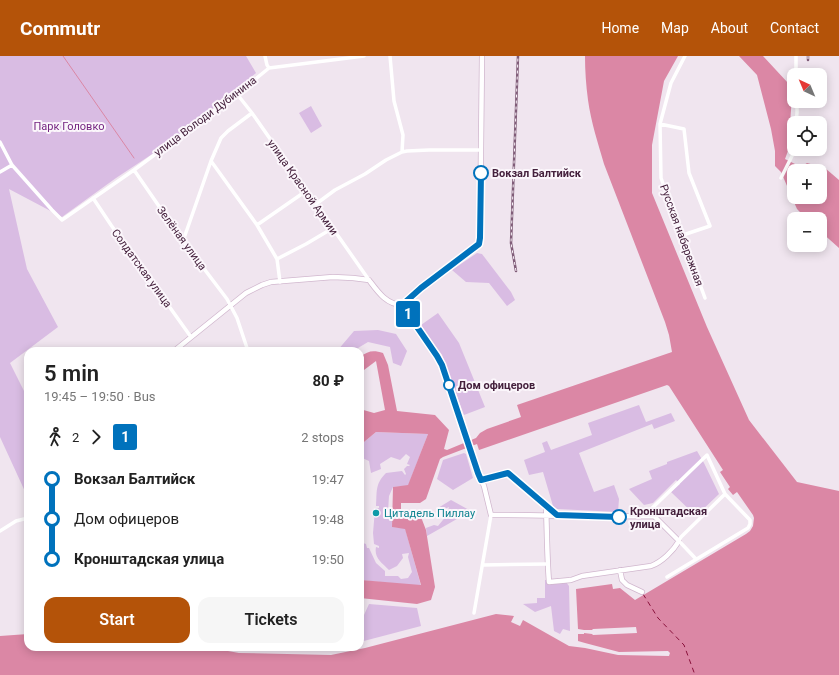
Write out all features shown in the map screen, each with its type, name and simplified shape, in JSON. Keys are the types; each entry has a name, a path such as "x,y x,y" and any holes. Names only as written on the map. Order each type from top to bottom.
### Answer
{"street":[{"path":"265,56 269,68 364,56"},
{"path":"390,56 394,101 403,135 402,152"},
{"path":"402,305 421,288 479,244 482,56"},
{"name":"Русская набережная","path":"685,56 671,83 660,124 661,178 705,298"},
{"path":"796,56 796,68"},
{"name":"улица Володи Дубинина","path":"12,165 62,220 134,170 237,94 269,68"},
{"name":"улица Красной Армии","path":"237,94 252,113 369,280"},
{"path":"183,240 211,161 221,138 252,113"},
{"path":"660,124 684,129 689,173 710,226 682,235"},
{"path":"0,142 12,165 0,172"},
{"path":"316,204 336,190 402,152 428,150 481,150"},
{"path":"781,178 792,156"},
{"path":"211,161 257,225 277,259 280,282"},
{"name":"Зелёная улица","path":"134,170 227,299 237,318 247,347"},
{"path":"257,225 306,191"},
{"name":"Солдатская улица","path":"93,198 110,225 191,337"},
{"path":"277,259 332,228"},
{"path":"179,347 246,293 262,285 333,277 369,280 385,300 402,305 442,365 470,450 484,486 491,515 474,614"},
{"path":"644,516 707,455 725,494 750,520 748,528 667,577"},
{"path":"481,480 508,473 557,515"},
{"path":"546,506 547,564 549,582 571,580 582,576 651,566 659,563 676,545 681,537 725,494"},
{"path":"491,515 619,517 654,516 696,559"},
{"path":"0,531 16,521 24,519"},
{"path":"483,565 547,564"},
{"path":"620,570 622,580 627,585 642,592"}],"green space":[{"name":"Парк Головко","path":"0,56 246,56 256,73 178,137 116,178 62,217 9,189 27,269 58,327 31,347 24,347 24,352 10,363 24,391 24,489 0,437"},
{"path":"311,106 322,126 311,133 299,113"},
{"path":"477,253 482,254 511,292 515,300 507,306 489,283 466,282 452,270"},
{"path":"438,313 459,343 485,407 464,415 442,355 421,325"},
{"path":"378,330 396,334 407,351 401,366 393,363 390,347 368,342 360,347 340,347 354,331"},
{"path":"639,405 646,422 671,413 675,421 654,429 652,424 579,453 594,492 614,485 619,499 618,512 557,509 553,506 543,472 529,475 524,460 545,452 542,443 547,441 551,450 592,435 588,423"},
{"name":"Цитадель Пиллау","path":"376,432 428,434 408,486 393,487 389,496 388,512 392,518 392,527 405,528 421,586 364,580 364,543 366,544 367,548 369,548 376,563 385,571 385,576 398,576 401,579 408,578 412,572 408,557 409,553 402,554 403,558 397,566 389,570 379,560 376,554 376,547 379,548 379,546 374,544 373,533 375,509 379,508 379,506 376,506 378,484 386,473 402,471 405,475 404,469 410,465 407,464 410,457 406,454 400,460 391,457 380,464 381,469 371,473 369,461 364,459 364,442"},
{"path":"697,451 719,494 696,516 671,492 680,484 676,480 653,503 644,505 629,489 652,479 649,471 667,464 667,462"},
{"path":"464,453 466,454 473,478 453,490 437,479 443,460"},
{"path":"451,500 471,511 427,536 426,528 434,525 438,526 447,515 449,507 440,511 438,508"},
{"path":"565,578 569,586 570,631 563,629 560,634 554,631 551,606 535,612 523,604 537,603 537,598 545,598 545,580"},
{"path":"369,604 417,608 421,626 364,641 364,615"}],"shaded area":[{"path":"585,56 678,56 664,81 652,145 652,193 707,327 749,420 797,482 839,491 839,675 0,675 0,636 24,634 24,651 228,651 239,653 331,655 350,651 364,651 364,648 496,614 514,616 511,622 520,626 523,620 569,646 585,648 585,643 578,641 578,634 584,634 584,630 578,629 576,589 612,584 613,589 620,588 635,600 750,531 753,526 753,515 737,492 733,495 728,489 730,487 720,472 723,470 667,385 479,450 477,444 440,459 426,499 420,503 401,503 401,512 418,514 421,517 426,530 435,587 431,600 417,604 364,598 364,580 421,585 405,529 392,527 393,487 408,485 428,434 376,432 364,442 364,410 374,413 385,410 376,361 364,370 364,354 371,352 383,353 388,365 397,411 435,415 449,430 444,449 447,450 476,438 480,433 487,429 521,417 517,405 672,352 665,322 604,164 589,108"},
{"path":"739,56 763,56 787,82 787,108 791,108 791,116 787,116 787,154 785,159 795,164 787,164 787,186 781,172 775,166 775,151 757,75"},
{"path":"827,170 839,180 839,248 827,237 827,212 800,212 795,204 827,204"}],"pier":[{"path":"636,627 637,633 593,635 584,633 584,630"},
{"path":"585,643 619,652 668,651 670,653 669,656 618,655 585,648"}],"waterway":[{"path":"63,56 134,158"}],"ferry route":[{"path":"643,594 658,618 684,645 695,675"}],"railway":[{"path":"516,271 511,243 518,56"}],"bus line":[{"name":"1","path":"481,173 479,244 421,288 402,305 442,365 481,480 508,473 528,492 557,515 619,517"}],"place":[{"name":"Вокзал Балтийск","path":"481,173"},
{"name":"Дом офицеров","path":"449,385"},
{"name":"Цитадель Пиллау","path":"376,513"},
{"name":"Кронштадская улица","path":"619,517"}]}
